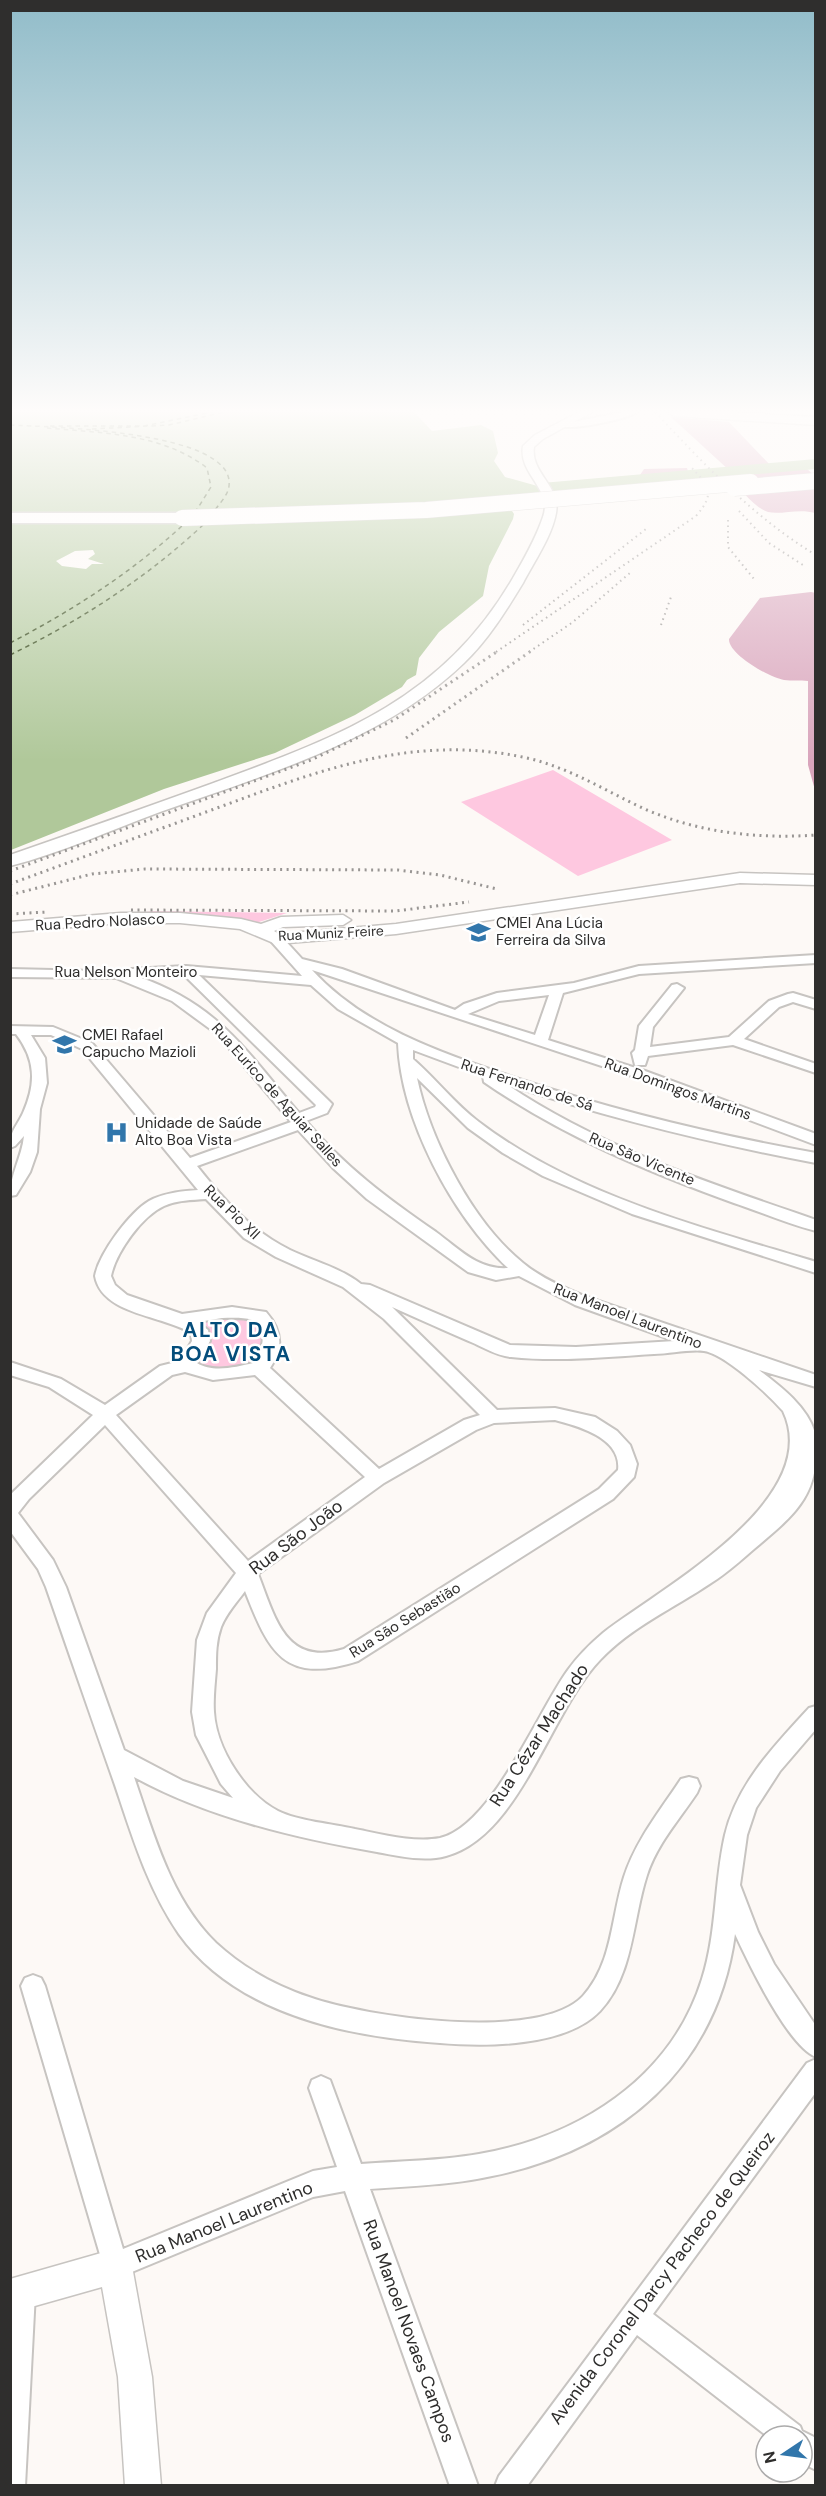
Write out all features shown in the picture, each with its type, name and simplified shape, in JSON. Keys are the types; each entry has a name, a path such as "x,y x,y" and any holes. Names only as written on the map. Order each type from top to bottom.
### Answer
{"street":[{"path":"10,861 280,763 351,732 420,691 457,662 492,622 544,528"},
{"name":"Rua Muniz Freire","path":"269,934 396,929 618,892 737,868 816,871"},
{"name":"Rua Muniz Freire","path":"618,892 740,878 816,880"},
{"name":"Rua Pedro Nolasco","path":"10,927 143,917 221,921 269,934"},
{"name":"Rua Fernando de Sá","path":"269,934 312,981 405,1051 590,1106 816,1158"},
{"path":"459,1014 469,1007 497,997 557,990 639,970 816,958"},
{"name":"Rua Domingos Martins","path":"297,962 337,972 640,1074 816,1140"},
{"path":"708,973 733,965"},
{"path":"186,970 324,1104 322,1110 298,1122 188,1164"},
{"name":"Rua Nelson Monteiro","path":"10,973 117,974 186,970 312,981"},
{"name":"Rua Eurico de Aguiar Salles","path":"117,974 158,988 183,1001 210,1020 240,1049 298,1122 347,1173 472,1268 498,1276 522,1270"},
{"path":"640,1074 639,1053 651,1018 677,988"},
{"path":"540,1042 557,990"},
{"path":"639,1053 704,1046 734,1040 774,1004 793,997 816,1005"},
{"path":"10,1143 32,1107 39,1085 39,1061 15,1030"},
{"name":"Rua Pio XII","path":"15,1030 53,1031 87,1046 188,1164 210,1194 250,1234 264,1244 349,1283 390,1315 493,1418"},
{"path":"734,1040 816,1069"},
{"path":"405,1051 473,1125 553,1173 647,1212 816,1268"},
{"name":"Rua Manoel Laurentino","path":"405,1051 411,1086 445,1171 492,1241 522,1270 590,1305 730,1356 816,1381"},
{"name":"Rua São Vicente","path":"478,1071 517,1100 641,1161 816,1226"},
{"path":"10,1191 20,1179 31,1149 32,1107"},
{"path":"188,1365 189,1358 201,1341 199,1330 184,1319 123,1299 105,1284 102,1275 133,1224 151,1207 178,1197 210,1194"},
{"path":"349,1283 508,1351 576,1353 703,1346"},
{"path":"10,1510 22,1494 105,1414 166,1370 188,1365 194,1369 212,1373 258,1368 266,1359 271,1343 270,1329 265,1321 251,1313 203,1315 184,1319"},
{"name":"Rua Cézar Machado","path":"114,1755 195,1796 270,1817 425,1849 456,1842 478,1824 501,1798 576,1672 593,1654 614,1634 723,1566 790,1505 801,1487 807,1472 809,1454 801,1422 783,1398 730,1356"},
{"name":"Rua São Sebastião","path":"10,1368 55,1383 105,1414 247,1572 266,1622 279,1645 302,1659 335,1660 351,1655 381,1638 606,1494 627,1472 628,1464 623,1450 611,1436 588,1422 555,1414 493,1418"},
{"path":"258,1368 377,1478"},
{"name":"Rua São João","path":"270,1817 249,1800 229,1778 207,1735 203,1712 207,1640 214,1619 247,1572 377,1478 470,1425 493,1418"},
{"path":"10,1516 37,1551 56,1587 160,1879 182,1920 200,1943 221,1962 282,1996 360,2023 402,2028 497,2033 552,2027 571,2019 589,2006 618,1960 642,1856 690,1786"},
{"name":"Rua Manoel Laurentino","path":"16,2294 115,2266 286,2194 324,2182 353,2177 438,2172 525,2156 601,2124 632,2103 654,2085 677,2057 707,2001 718,1968 740,1820 779,1756 816,1714"},
{"path":"731,1869 731,1890 741,1922 756,1955 778,1996 816,2046"},
{"path":"33,1986 115,2266 135,2377 143,2486"},
{"name":"Avenida Coronel Darcy Pacheco de Queiroz","path":"509,2486 816,2071"},
{"name":"Rua Manoel Novaes Campos","path":"321,2088 464,2486"},
{"path":"11,2486 16,2294"},
{"path":"634,2316 774,2424"}],"shaded area":[{"path":"11,528 508,528 489,566 483,596 439,632 419,658 416,675 407,680 402,687 355,715 275,753 164,789 11,850","holes":["93,550 95,554 88,559 104,564 92,564 86,569 62,566 56,561 75,551"]},
{"path":"816,593 815,790 808,765 808,681 784,680 760,670 735,651 729,639 760,598"},
{"path":"553,770 672,840 578,876 461,802"},
{"path":"145,911 287,913 256,923"},
{"path":"225,1317 246,1318 261,1328 262,1342 250,1361 239,1367 216,1370 205,1367 196,1361 210,1338 208,1331 200,1322"}],"ferry route":[{"path":"10,643 101,590 179,528"},
{"path":"10,655 62,628 135,581 199,528"}],"railway":[{"path":"496,652 678,528"},
{"path":"728,528 728,547 754,579"},
{"path":"755,528 769,543 803,565"},
{"path":"777,528 816,555"},
{"path":"523,625 646,529"},
{"path":"529,652 573,622 631,572"},
{"path":"661,625 671,597"},
{"path":"10,871 311,760 394,720 498,651"},
{"path":"406,738 531,651"},
{"path":"10,884 285,783 363,761 402,753 443,750 484,751 543,762 574,774 647,810 709,829 751,835 816,835"},
{"path":"10,895 92,874 145,869 398,870 440,875 497,889"},
{"path":"131,910 395,911 469,902"},
{"path":"10,914 47,912"}],"place":[{"name":"CMEI Ana Lúcia Ferreira da Silva","path":"478,932"},
{"name":"CMEI Rafael Capucho Mazioli","path":"64,1044"},
{"name":"Unidade de Saúde Alto Boa Vista","path":"117,1132"}],"district":[{"name":"ALTO DA BOA VISTA","path":"231,1342"}]}
